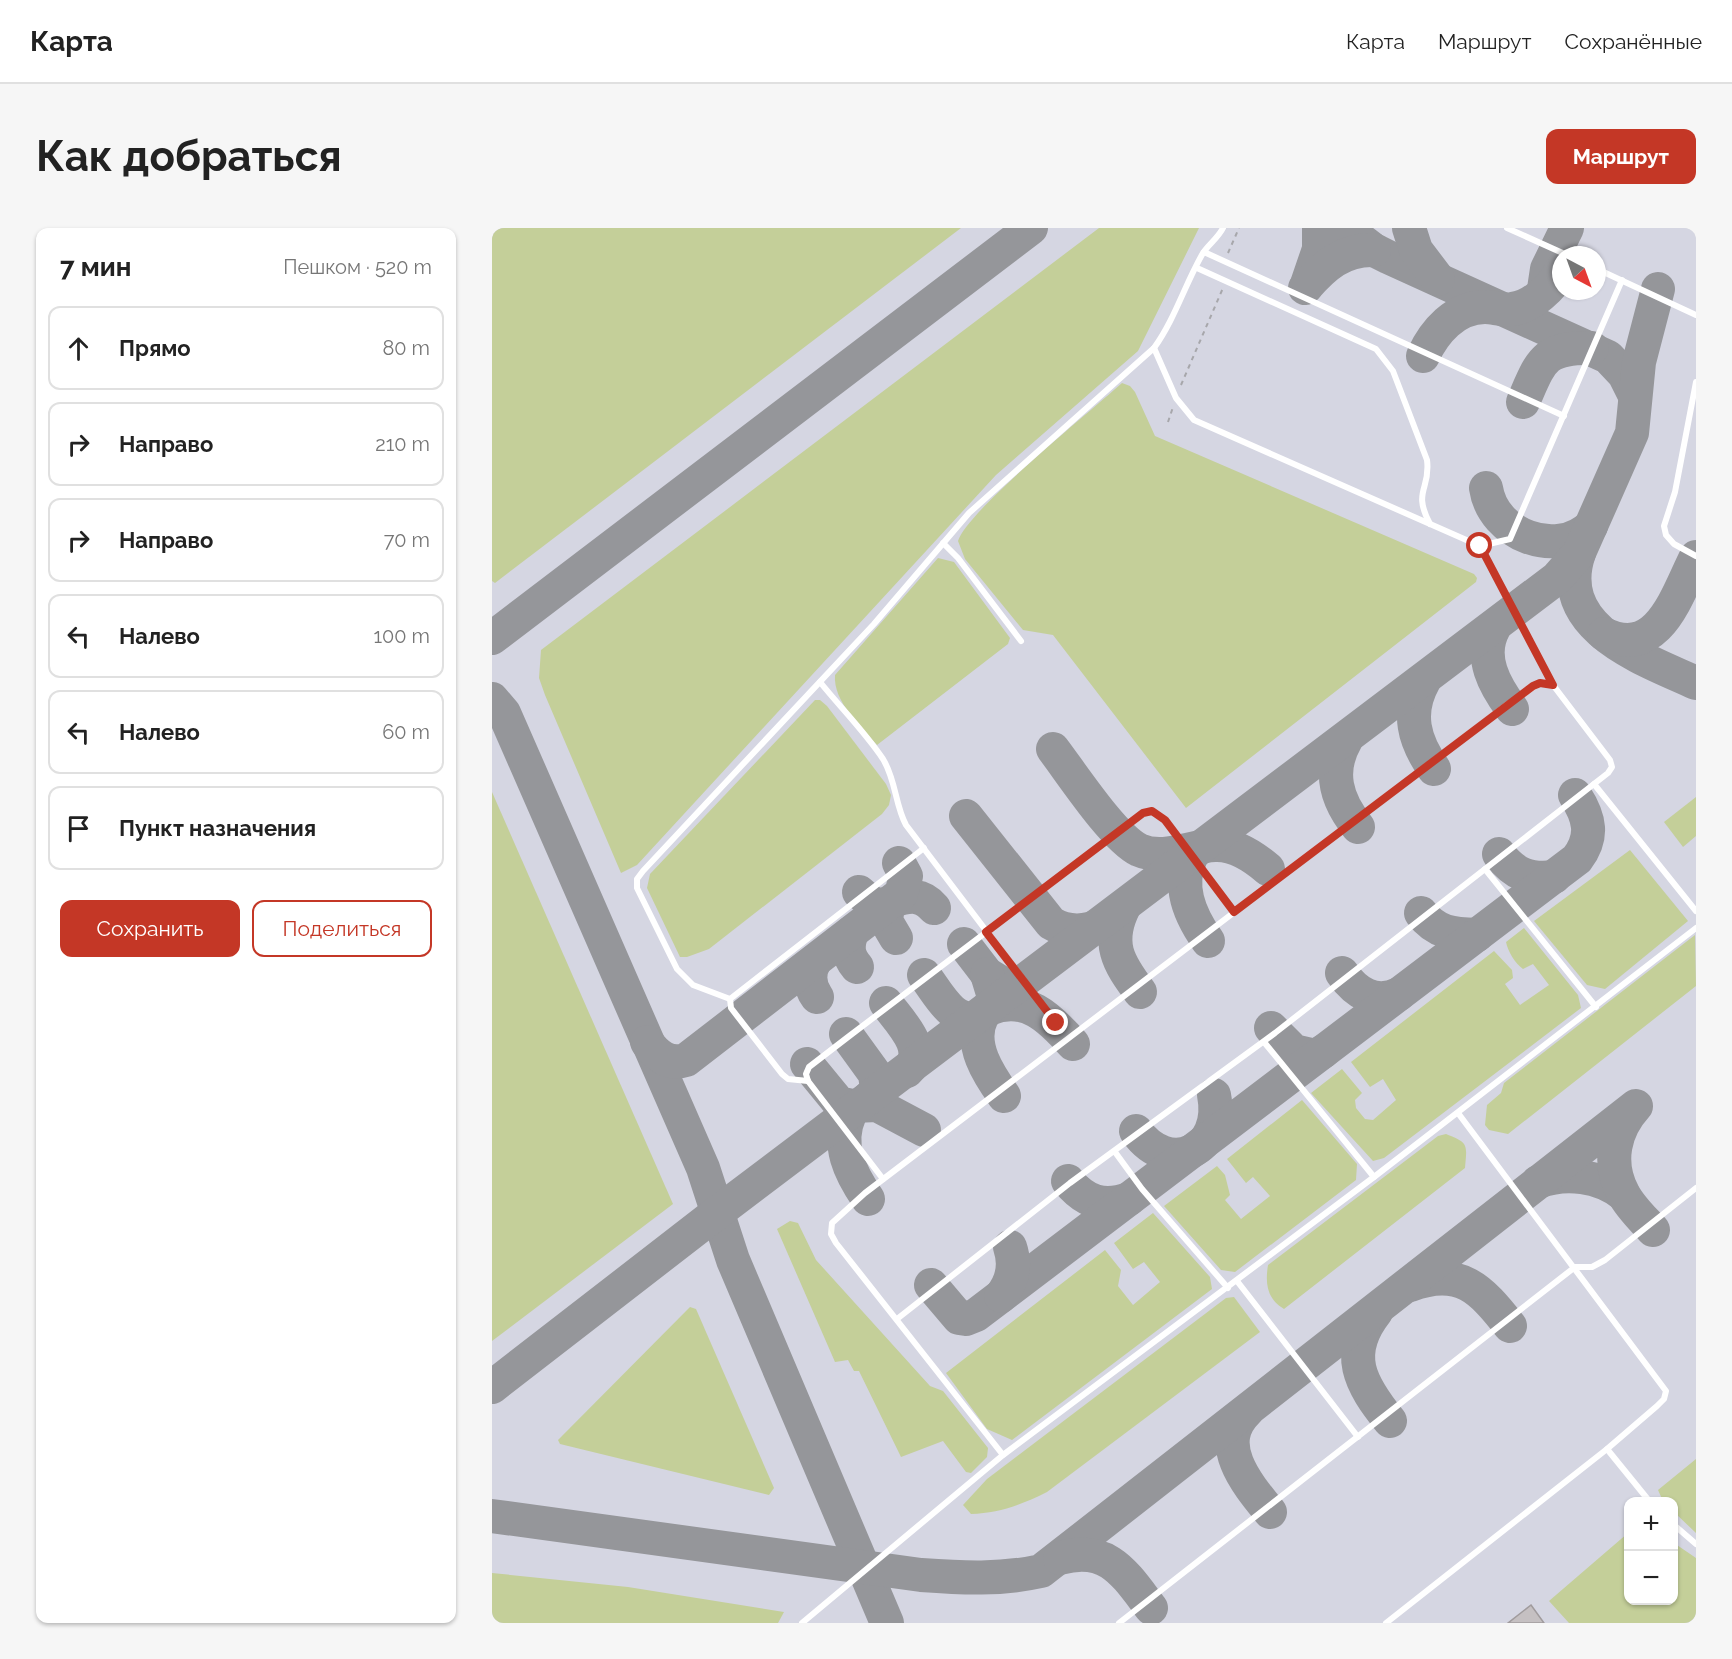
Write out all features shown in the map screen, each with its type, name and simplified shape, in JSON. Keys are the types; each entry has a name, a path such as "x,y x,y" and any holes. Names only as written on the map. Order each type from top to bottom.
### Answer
{"lane":[{"path":"730,999 693,985 677,969 638,888 637,879 820,682 979,503 1154,348 1166,331 1204,252 1223,228"},
{"path":"1507,228 1552,248"},
{"path":"1204,252 1564,416"},
{"path":"1197,268 1376,349 1384,357 1393,371 1427,460 1429,468 1420,500 1430,524"},
{"path":"1606,273 1696,315"},
{"path":"1154,348 1176,398 1194,420 1480,546 1509,539 1622,280"},
{"path":"1696,382 1675,492 1664,526 1666,535 1674,544 1696,556"},
{"path":"943,543 1021,641"},
{"path":"897,1319 1010,1229 1264,1042 1608,773 1612,767 1610,760 1553,685 1480,546"},
{"path":"820,682 883,759 897,791 902,817 1056,1023"},
{"path":"1004,1455 831,1234 832,1222 838,1214 883,1179 1533,686 1540,683 1553,685"},
{"path":"1594,784 1696,911"},
{"path":"883,1179 808,1081 806,1074 809,1066 1143,813 1152,811 1165,820 1234,912"},
{"path":"730,999 924,848"},
{"path":"1485,869 1596,1007"},
{"path":"802,1623 1004,1455 1374,1178 1696,928"},
{"path":"730,999 731,1008 782,1074 788,1079 808,1081"},
{"path":"1264,1042 1374,1178"},
{"path":"1386,1623 1607,1449 1657,1406 1664,1399 1666,1391 1458,1113"},
{"path":"1114,1152 1142,1189 1228,1288"},
{"path":"1119,1623 1575,1267 1592,1267 1605,1260 1696,1188"},
{"path":"1237,1281 1358,1437"},
{"path":"1607,1449 1646,1497"},
{"path":"1678,1528 1696,1544"}],"path":[{"path":"1226,263 1227,254 1239,228"},
{"path":"1168,422 1224,279"}],"shaded area":[{"path":"492,228 1696,228 1696,1623 492,1623"}],"green space":[{"path":"492,228 961,228 495,583 492,581"},
{"path":"1099,228 1199,228 1138,351 996,475 637,865 621,873 545,695 539,678 541,650"},
{"path":"1122,383 1130,386 1135,392 1155,436 1474,574 1477,578 1476,582 1186,808 1053,635 1023,630 965,559 958,541 983,507"},
{"path":"938,558 954,562 1010,638 1008,644 877,745 843,704 838,695 835,675"},
{"path":"815,700 820,700 827,706 886,784 891,795 889,805 882,814 709,949 687,957 680,957 647,888 650,874"},
{"path":"492,792 673,1204 492,1341"},
{"path":"1696,797 1696,836 1683,847 1664,822"},
{"path":"1630,850 1688,921 1605,989 1587,985 1534,921"},
{"path":"1524,928 1578,995 1581,1008 1384,1158 1373,1161 1311,1093 1342,1069 1362,1093 1355,1100 1356,1108 1365,1119 1373,1120 1396,1100 1383,1079 1370,1087 1351,1062 1494,951 1512,970 1513,978 1505,984 1520,1005 1549,985 1533,964 1523,969 1508,950 1506,942"},
{"path":"1695,935 1696,986 1508,1134 1489,1130 1485,1125 1487,1105 1501,1093 1504,1083"},
{"path":"1302,1100 1357,1164 1356,1180 1235,1272 1221,1270 1164,1206 1217,1166 1225,1175 1230,1195 1225,1200 1241,1219 1270,1196 1253,1177 1246,1183 1227,1159"},
{"path":"1446,1134 1465,1145 1465,1168 1284,1309 1274,1301 1268,1290 1268,1265 1438,1136"},
{"path":"1153,1213 1210,1277 1212,1289 1012,1440 987,1429 946,1373 1105,1250 1121,1270 1118,1286 1133,1305 1160,1282 1144,1262 1133,1269 1114,1243"},
{"path":"790,1221 798,1223 816,1260 930,1386 943,1391 988,1448 987,1457 971,1473 966,1472 943,1441 901,1457 859,1371 854,1371 848,1360 835,1362 777,1229"},
{"path":"1234,1297 1260,1332 1047,1492 1019,1504 991,1512 971,1514 963,1505 987,1479 1226,1298"},
{"path":"690,1307 696,1309 774,1488 769,1495 560,1444 558,1440"},
{"path":"1696,1459 1696,1533 1678,1516 1678,1497 1661,1497 1658,1490"},
{"path":"1624,1536 1624,1605 1678,1605 1678,1546 1696,1558 1696,1623 1569,1623 1549,1601"},
{"path":"492,1573 628,1587 784,1612 778,1623 492,1623"}],"building":[{"path":"1531,1605 1544,1623 1508,1623"}],"taxiway":[{"path":"492,638 1031,228"},
{"path":"1306,287 1319,249 1319,228"},
{"path":"1345,228 1374,250 1388,257 1608,357 1624,374 1635,396"},
{"path":"1409,228 1416,250 1438,279"},
{"path":"1544,289 1547,269 1567,228"},
{"path":"1305,288 1335,260 1353,252 1374,250"},
{"path":"1423,356 1433,338 1455,316 1474,308 1520,307 1541,295 1552,284"},
{"path":"492,1387 718,1212 1557,578 1579,553 1632,433 1639,362 1658,289"},
{"path":"1523,402 1534,376 1546,359 1563,350 1592,348"},
{"path":"1486,488 1491,504 1500,518 1513,529 1528,537 1544,541 1561,541 1577,536 1591,526"},
{"path":"1579,553 1574,579 1579,602 1591,621 1608,638 1629,651 1696,683"},
{"path":"1604,634 1623,640 1639,638 1652,631 1664,619 1673,604 1696,557"},
{"path":"1494,628 1489,639 1488,660 1495,681 1512,709"},
{"path":"1424,681 1415,704 1415,726 1421,748 1434,769"},
{"path":"492,699 504,713 703,1168 733,1260 887,1623"},
{"path":"1346,740 1337,763 1337,785 1344,806 1358,827"},
{"path":"1053,749 1105,819 1139,850 1167,854 1222,845 1243,852 1268,869"},
{"path":"931,1285 959,1318 966,1319 976,1315 1577,859 1586,843 1588,827 1584,812 1575,795"},
{"path":"966,816 1051,923 1070,930 1090,929 1103,923"},
{"path":"1499,854 1510,866 1523,874 1554,877"},
{"path":"1191,857 1187,868 1185,890 1191,911 1208,941"},
{"path":"647,1042 664,1058 674,1061 686,1060 901,894 906,876 899,863"},
{"path":"859,892 873,904 888,905 886,921 896,938"},
{"path":"893,901 915,897 925,900 934,908"},
{"path":"1124,907 1115,942 1121,962 1140,992"},
{"path":"1421,913 1433,925 1446,931 1477,935"},
{"path":"852,932 849,950 857,967"},
{"path":"964,944 987,974 1005,985"},
{"path":"815,961 810,979 817,997"},
{"path":"1342,973 1353,986 1367,995 1382,998 1399,994"},
{"path":"987,974 994,997 982,1017 977,1038 982,1059 1004,1096"},
{"path":"924,975 953,1012 969,1018 978,1017"},
{"path":"886,1003 905,1027 914,1045 913,1063 907,1071"},
{"path":"989,1009 1002,1005 1025,1006 1046,1017 1073,1044"},
{"path":"1271,1028 1294,1051 1316,1056 1324,1051"},
{"path":"846,1034 875,1074 877,1090 867,1100"},
{"path":"807,1064 839,1103 853,1106 877,1105 924,1130"},
{"path":"1136,1131 1149,1145 1164,1153 1178,1155 1192,1151 1203,1143 1211,1131 1215,1115 1214,1095"},
{"path":"492,1516 921,1575 996,1577 1041,1571 1636,1106 1628,1115 1618,1136 1615,1147 1615,1170 1626,1198 1653,1230"},
{"path":"850,1114 844,1137 847,1158 868,1199"},
{"path":"1538,1182 1560,1177 1582,1177 1604,1183 1623,1194"},
{"path":"1068,1181 1081,1194 1096,1201 1111,1203 1129,1199"},
{"path":"1001,1296 1012,1273 1013,1260 1010,1247"},
{"path":"1410,1285 1443,1278 1468,1284 1489,1301 1510,1326"},
{"path":"1376,1312 1360,1342 1359,1368 1371,1394 1390,1421"},
{"path":"1247,1411 1237,1424 1233,1437 1233,1450 1244,1476 1270,1512"},
{"path":"1060,1558 1091,1555 1114,1565 1133,1584 1151,1608"}],"route":[{"path":"1056,1023 986,932 1143,813 1152,811 1165,820 1234,912 1533,686 1540,683 1553,685 1480,546"}]}
